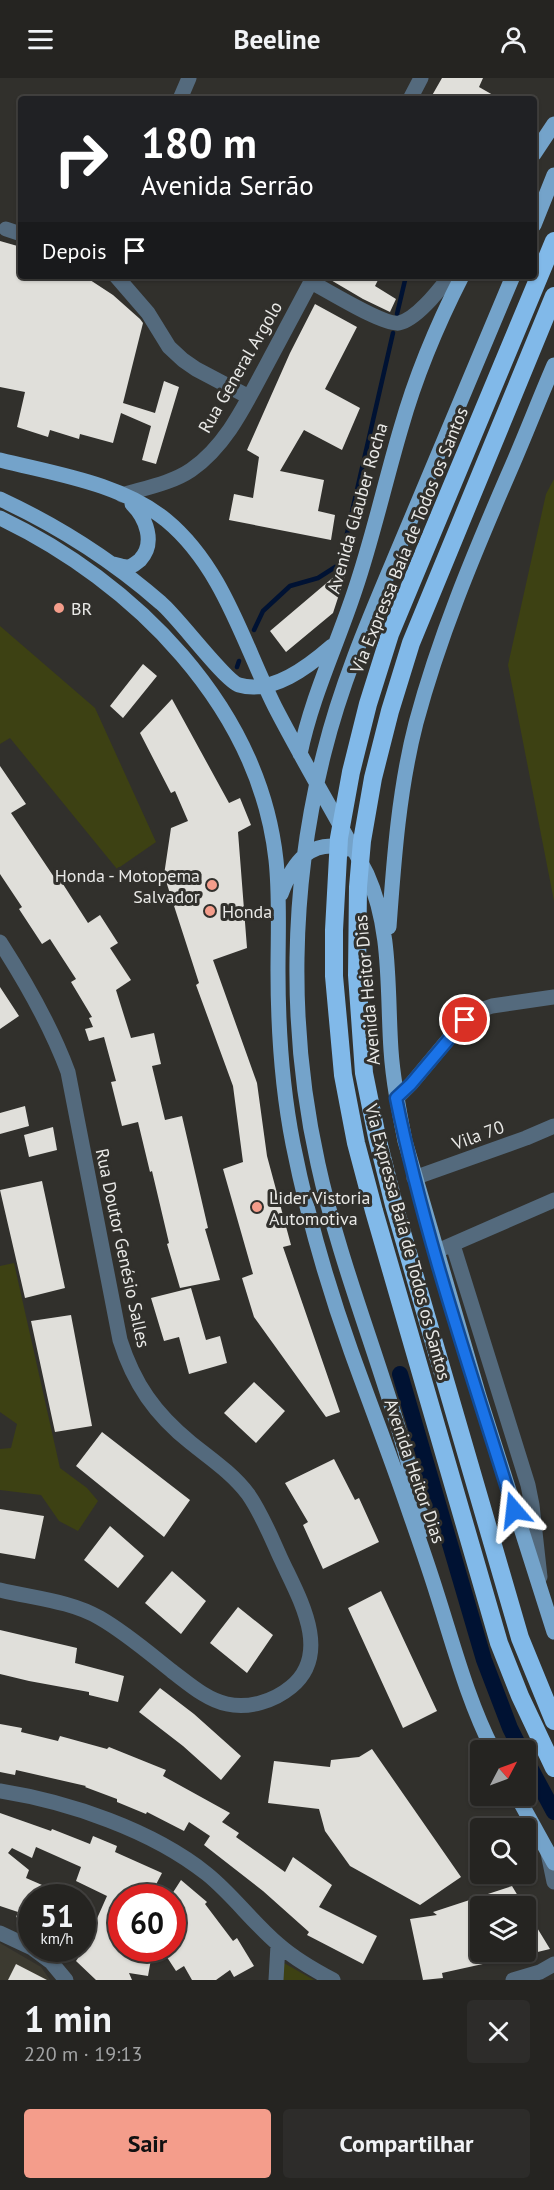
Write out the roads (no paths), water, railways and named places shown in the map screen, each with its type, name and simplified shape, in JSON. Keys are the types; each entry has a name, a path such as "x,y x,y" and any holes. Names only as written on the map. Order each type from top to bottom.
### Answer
{"highway":[{"name":"Via Expressa Baía de Todos os Santos","path":"552,245 390,634 368,704 351,772 339,838 334,976 343,1075 356,1143 377,1222 500,1643 528,1714 554,1768"},
{"name":"Via Expressa Baía de Todos os Santos","path":"554,296 411,643 373,778 362,841 356,929 358,1005 364,1072 377,1137 404,1239 520,1638 554,1721"}],"main road":[{"path":"537,150 554,124"},
{"path":"537,219 554,175"},
{"name":"Avenida Glauber Rocha","path":"300,754 307,722 355,591 401,427 422,362 444,310 460,279"},
{"name":"Via Expressa Baía de Todos os Santos","path":"318,1164 305,1094 297,990 298,936 306,843 324,754 356,650 512,279"},
{"path":"387,963 395,846 402,797 419,714 448,619 554,365"},
{"name":"Avenida Heitor Dias","path":"0,460 93,483 122,495 166,520 199,554 224,595 265,686 377,896 382,915 387,963 391,1053 396,1098 414,1178 554,1632"},
{"path":"110,563 127,567 135,565 147,549 148,531 143,518 138,509 122,495"},
{"path":"0,499 63,532 110,563 162,604 237,684 257,688 265,686 305,667 334,644"},
{"name":"Avenida Heitor Dias","path":"0,518 55,547 127,601 163,633 200,676 222,709 259,786 276,859 279,900 278,975 284,1083 302,1188 336,1308 436,1592 474,1709 488,1740"},
{"path":"279,900 288,876 300,858 314,849 328,845 354,850"},
{"name":"Avenida Heitor Dias","path":"318,1164 343,1256 412,1477 436,1592"},
{"path":"522,1806 551,1858"}],"street":[{"path":"181,96 189,78"},
{"path":"412,96 421,78"},
{"path":"6,229 18,233"},
{"path":"119,279 148,313 169,347 183,360 249,398"},
{"path":"312,279 373,315 397,324 414,315 447,279"},
{"name":"Rua General Argolo","path":"122,495 175,478 201,462 222,440 249,398 312,279"},
{"name":"Rua Doutor Genésio Salles","path":"0,942 57,1041 68,1072 120,1340 128,1364 139,1387 153,1406 169,1424 234,1477 260,1513 305,1611 311,1636 311,1652 302,1676 277,1696 261,1703 244,1706 227,1704 210,1698 193,1687 122,1632 98,1617 76,1607 0,1590"},
{"path":"396,1098 411,1084 472,1013 492,1006 554,997"},
{"name":"Vila 70","path":"414,1178 554,1126"},
{"path":"435,1251 554,1200"},
{"path":"453,1245 528,1485 543,1601"},
{"path":"0,1791 72,1808 155,1841 183,1856 209,1876 278,1945 304,1964 333,1980"},
{"path":"551,1858 554,1882"},
{"path":"0,1933 18,1941"},
{"path":"276,1980 278,1945"},
{"path":"51,1962 66,1980"},
{"path":"513,1980 540,1972 554,1964"},
{"path":"539,1980 544,1980"}],"waterway":[{"path":"397,314 405,279"},
{"path":"254,630 263,611 290,586 318,578 340,564 393,333"},
{"path":"237,667 239,661"},
{"path":"400,1374 484,1660 516,1740"},
{"path":"536,1778 554,1812"}],"place":[{"name":"BR","path":"59,608"},
{"name":"Honda - Motopema Salvador","path":"212,885"},
{"name":"Honda","path":"210,911"},
{"name":"Lider Vistoria Automotiva","path":"257,1207"}]}
